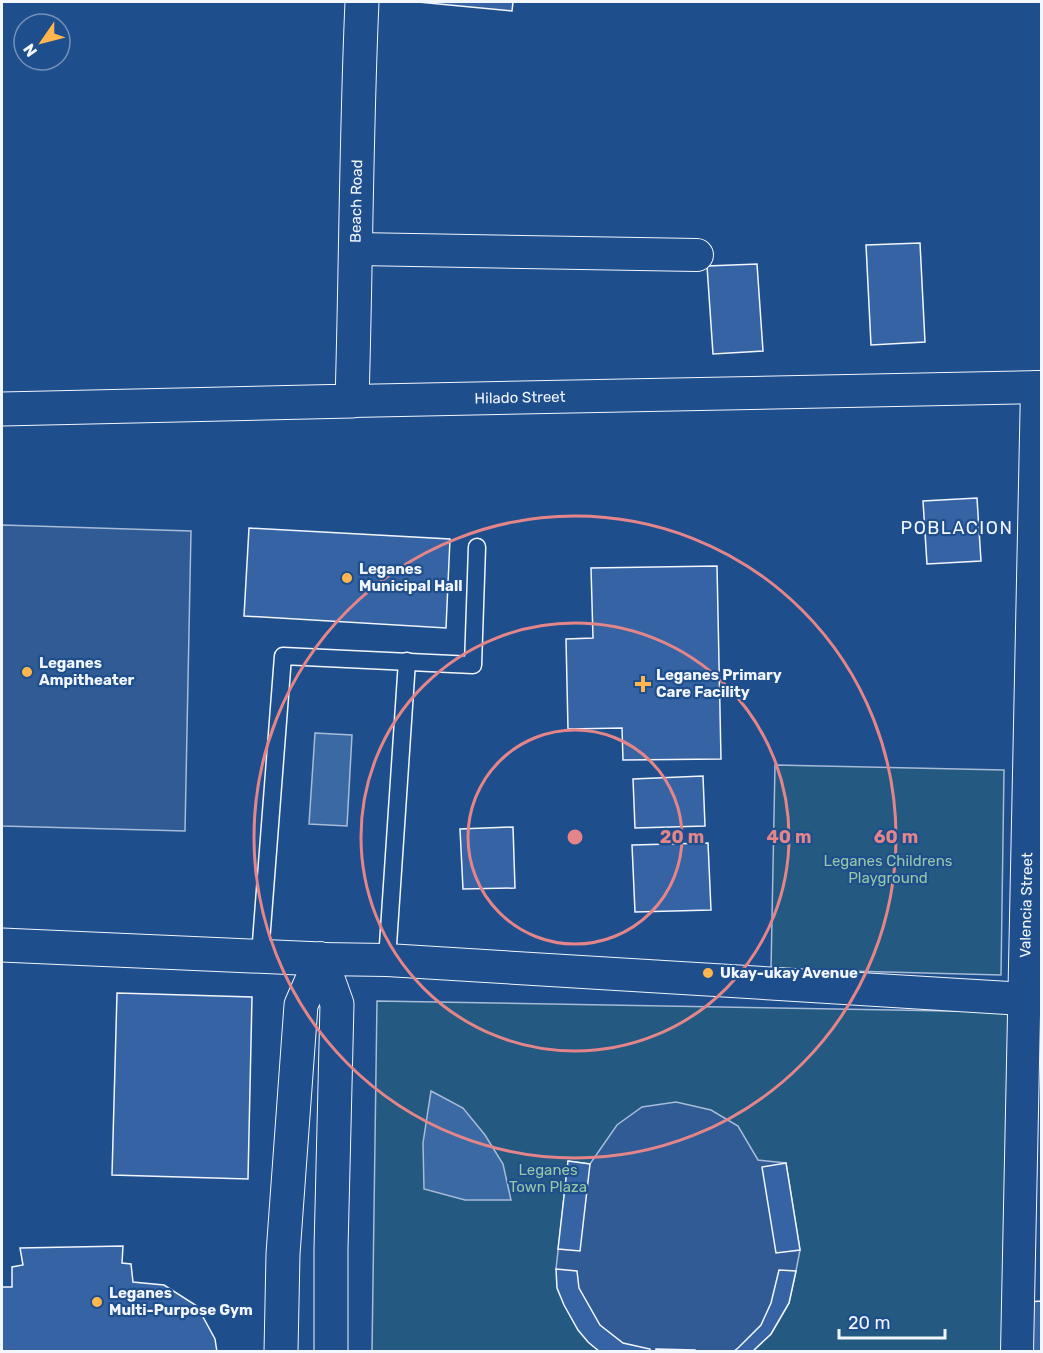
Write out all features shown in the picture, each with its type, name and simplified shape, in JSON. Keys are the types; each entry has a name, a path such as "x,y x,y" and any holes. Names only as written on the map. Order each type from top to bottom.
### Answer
{"main road":[{"name":"Beach Road","path":"352,401 357,249 357,114 362,2"},
{"name":"Hilado Street","path":"2,409 352,401"},
{"path":"2,945 321,959"},
{"path":"281,1352 283,1254 301,1005 321,959"},
{"path":"321,959 337,1004 331,1352"}],"street":[{"path":"357,249 697,255"},
{"name":"Hilado Street","path":"352,401 1039,387"},
{"name":"Valencia Street","path":"1017,1352 1039,387"},
{"path":"321,959 387,960 1024,999"}],"lane":[{"path":"260,956 283,656 473,665 477,547"},
{"path":"387,960 407,661"}],"green space":[{"name":"Leganes Childrens Playground","path":"775,765 1004,770 1001,975 771,969"},
{"name":"Leganes Town Plaza","path":"377,1001 1009,1012 1007,1351 372,1352"}],"shaded area":[{"path":"2,525 191,531 185,831 2,826"},
{"path":"315,733 352,735 347,826 309,824"},
{"path":"431,1091 463,1108 485,1135 503,1164 511,1200 465,1200 424,1189 423,1143"},
{"path":"676,1102 711,1110 738,1126 758,1160 786,1163 800,1250 789,1303 771,1334 752,1351 600,1351 556,1269 568,1161 590,1164 617,1125 642,1107"}],"building":[{"path":"418,2 513,2 512,11"},
{"path":"920,243 925,342 871,345 866,245"},
{"path":"757,264 763,351 713,354 707,266"},
{"path":"977,498 981,561 927,564 923,501"},
{"name":"Leganes Municipal Hall","path":"249,528 450,539 446,628 244,616"},
{"name":"Leganes Primary Care Facility","path":"717,566 721,759 623,760 622,728 568,729 566,639 593,638 591,568"},
{"path":"703,776 705,826 635,828 633,779"},
{"path":"513,827 515,888 463,889 460,829"},
{"path":"708,843 711,910 635,912 632,845"},
{"path":"117,993 252,997 248,1179 112,1175"},
{"path":"568,1161 590,1164 580,1251 558,1249"},
{"path":"786,1163 800,1250 776,1253 762,1167"},
{"name":"Leganes Multi-Purpose Gym","path":"123,1246 122,1263 131,1264 133,1282 164,1285 197,1306 215,1339 217,1352 2,1352 2,1287 12,1287 12,1267 23,1265 20,1248"},
{"path":"556,1269 577,1271 579,1288 600,1325 623,1343 650,1349 650,1352 600,1352 588,1342 578,1330 564,1305 557,1288"},
{"path":"779,1270 796,1271 789,1303 771,1334 752,1352 733,1352 761,1325 771,1303"},
{"path":"1042,1301 1042,1352 1024,1352 1025,1302"},
{"path":"656,1349 695,1350 695,1352 656,1352"}],"place":[{"name":"Leganes Municipal Hall","path":"347,578"},
{"name":"Leganes Ampitheater","path":"27,672"},
{"name":"Leganes Primary Care Facility","path":"643,684"},
{"name":"Ukay-ukay Avenue","path":"708,973"},
{"name":"Leganes Multi-Purpose Gym","path":"97,1302"}],"district":[{"name":"POBLACION","path":"957,528"}]}
